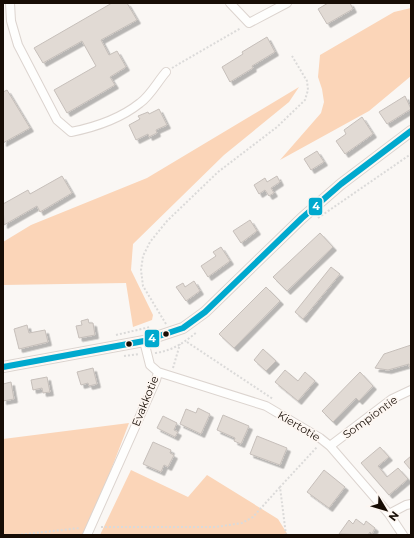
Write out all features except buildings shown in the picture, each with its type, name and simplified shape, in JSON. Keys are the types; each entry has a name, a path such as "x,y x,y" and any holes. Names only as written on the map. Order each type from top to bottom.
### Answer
{"street":[{"path":"10,3 11,21 18,45 57,120 72,132 96,127 113,120 141,103 166,72"},
{"path":"230,3 249,23 287,3"},
{"path":"3,367 144,341 170,334 183,328 205,312 341,184 411,131"},
{"name":"Evakkotie","path":"87,535 158,372 150,365 144,341"},
{"name":"Kiertotie","path":"158,372 266,406 323,441 330,446 389,514 403,535"},
{"name":"Sompiontie","path":"330,446 392,399 411,390"},
{"path":"389,514 411,504"}],"path":[{"path":"166,72 249,23"},
{"path":"170,334 163,317 152,303 143,286 141,270 143,256 150,242 167,221 218,172 277,126 305,100 308,90 307,81 292,56"},
{"path":"186,341 274,399"},
{"path":"171,377 180,344"},
{"path":"17,535 91,526 216,527 242,523 253,517 323,441"},
{"path":"280,487 286,535"}],"shaded area":[{"path":"411,8 411,76 369,111 280,160 321,113 324,102 318,77 320,55 394,12"},
{"path":"299,87 289,102 224,155 133,244 131,270 153,315 152,320 133,327 126,283 3,285 3,242 31,225 147,178"},
{"path":"129,423 86,535 3,535 3,439"},
{"path":"131,470 188,497 207,475 278,519 288,535 100,535"}],"transit line":[{"name":"4","path":"3,367 144,341 183,328 205,312 302,218 341,184 411,131"}]}
